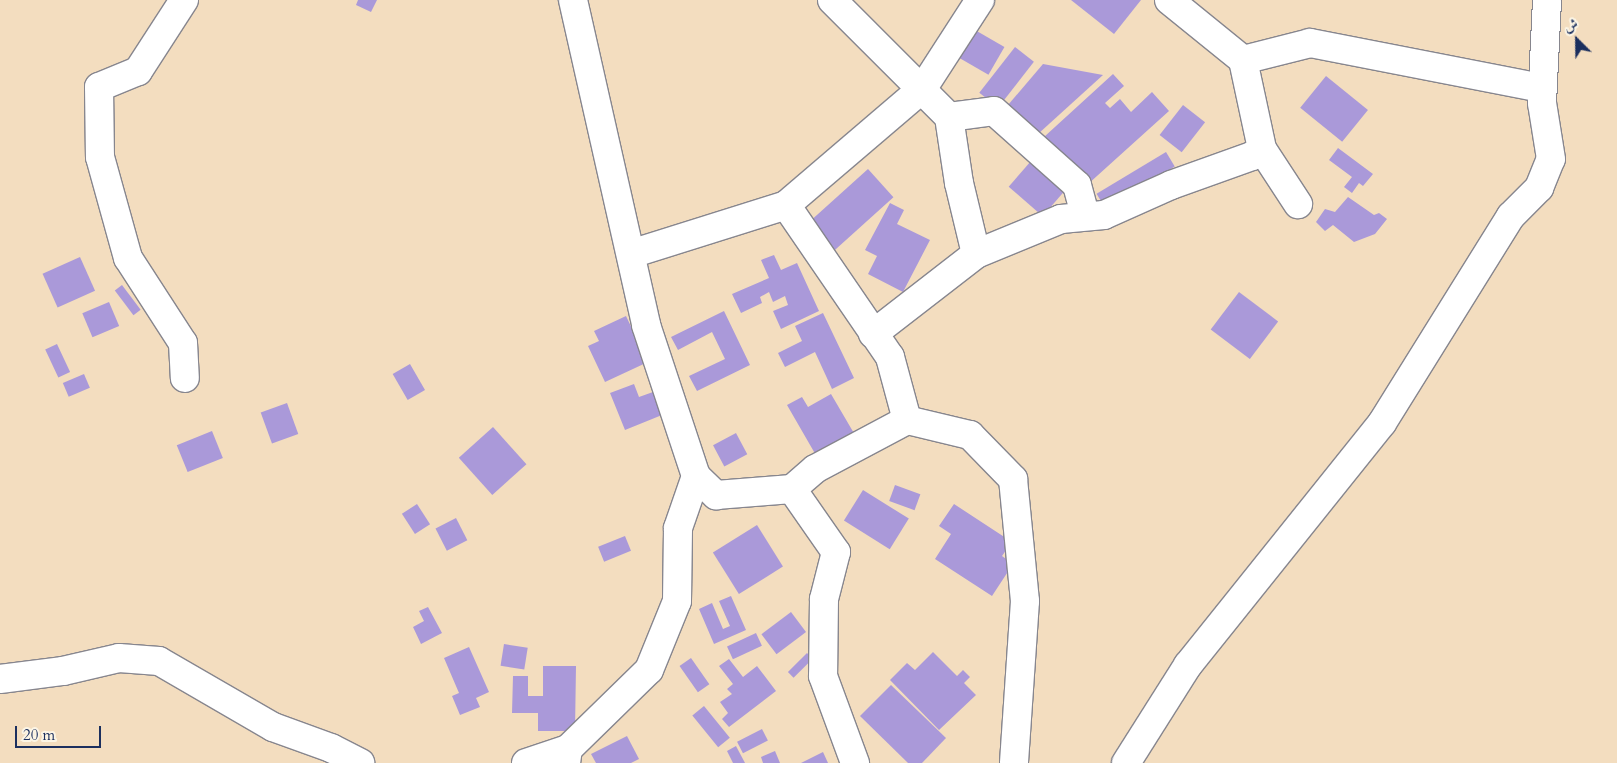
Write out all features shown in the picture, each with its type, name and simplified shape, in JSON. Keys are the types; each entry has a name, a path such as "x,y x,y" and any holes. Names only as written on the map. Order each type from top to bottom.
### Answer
{"street":[{"path":"184,0 138,71 99,87 100,157 128,258 183,343 185,378"},
{"path":"573,0 646,325 696,476 716,495 792,489 815,469 907,420 970,435 1013,479 1025,600 1014,763"},
{"path":"833,0 923,88 949,117 959,183 976,254"},
{"path":"631,254 786,205 923,88 980,0"},
{"path":"1169,0 1243,60 1262,149 1298,204"},
{"path":"1126,763 1188,665 1382,423 1511,216 1539,188 1551,159 1542,88 1546,0"},
{"path":"1243,60 1310,43 1542,88"},
{"path":"949,117 994,111 1077,184 1085,215"},
{"path":"873,334 976,254 1061,219 1085,215 1104,215 1171,185 1252,156 1262,149"},
{"path":"786,205 890,358 907,420"},
{"path":"526,763 567,756 649,670 677,601 678,528 696,476"},
{"path":"792,489 836,552 824,599 824,676 855,763"},
{"path":"0,679 63,671 119,658 159,662 273,727 331,748 360,763"}],"building":[{"path":"358,0 377,0 371,12 356,5"},
{"path":"1071,0 1141,0 1114,34"},
{"path":"975,30 1004,47 988,75 959,58"},
{"path":"1015,47 1034,62 998,107 979,93"},
{"path":"1043,64 1103,75 1038,134 1008,105"},
{"path":"1113,74 1124,86 1105,103 1110,108 1120,99 1131,112 1152,92 1169,111 1087,185 1044,137"},
{"path":"1326,76 1368,110 1342,142 1300,108"},
{"path":"1183,105 1205,122 1182,152 1160,135"},
{"path":"1338,148 1373,174 1363,186 1359,183 1352,193 1344,187 1352,177 1329,160"},
{"path":"1166,152 1175,167 1105,208 1097,194"},
{"path":"1031,161 1065,191 1043,216 1009,187"},
{"path":"868,169 893,197 833,251 808,223"},
{"path":"1348,197 1374,215 1379,213 1387,219 1375,234 1354,242 1333,225 1325,231 1316,222 1325,209 1335,212"},
{"path":"890,203 904,210 897,224 930,240 903,292 868,274 877,256 865,250"},
{"path":"774,255 781,270 797,263 819,311 781,329 773,311 788,305 785,296 773,302 769,292 760,297 762,303 741,313 732,294 769,278 761,260"},
{"path":"80,257 95,291 58,307 43,274"},
{"path":"122,285 141,310 133,315 115,290"},
{"path":"1239,292 1278,321 1250,359 1211,330"},
{"path":"109,302 119,326 92,337 82,313"},
{"path":"724,311 750,365 697,391 689,376 725,359 712,332 678,350 671,337"},
{"path":"823,313 854,378 832,389 815,352 785,367 778,353 802,341 795,326"},
{"path":"626,316 648,362 605,382 588,346 599,341 594,331"},
{"path":"57,344 70,372 58,378 45,349"},
{"path":"410,364 425,390 408,400 393,374"},
{"path":"84,374 90,388 69,397 63,383"},
{"path":"634,384 639,397 653,392 662,415 625,430 610,393"},
{"path":"831,394 855,435 817,457 787,405 802,397 808,407"},
{"path":"287,403 298,434 272,444 261,413"},
{"path":"493,427 526,464 492,495 459,458"},
{"path":"212,431 223,458 188,472 177,445"},
{"path":"736,433 747,454 724,466 713,445"},
{"path":"895,485 920,494 915,510 889,501"},
{"path":"863,490 909,519 890,549 844,521"},
{"path":"417,504 430,524 415,534 402,514"},
{"path":"954,504 1012,542 1002,556 1013,564 992,596 935,559 951,534 939,526"},
{"path":"456,518 467,540 447,551 436,528"},
{"path":"757,525 783,567 739,594 713,553"},
{"path":"625,536 631,551 604,562 598,547"},
{"path":"731,596 746,630 714,644 699,609 712,603 723,629 730,626 719,601"},
{"path":"428,607 442,633 421,644 413,627 424,621 419,611"},
{"path":"791,612 806,632 776,654 761,634"},
{"path":"756,633 762,646 733,659 727,647"},
{"path":"504,644 528,648 524,669 501,666"},
{"path":"469,647 489,692 476,698 480,707 460,715 452,696 459,693 444,658"},
{"path":"933,652 957,676 963,670 970,677 964,683 976,695 939,730 890,680 907,663 915,670"},
{"path":"807,653 813,659 794,678 788,672"},
{"path":"691,658 709,684 698,692 680,666"},
{"path":"729,659 743,677 757,666 776,691 729,727 722,719 728,713 720,702 732,694 727,689 733,684 719,666"},
{"path":"543,666 576,666 575,731 538,731 538,713 512,713 513,676 528,676 528,696 543,696"},
{"path":"891,685 946,738 922,763 908,763 860,716"},
{"path":"704,706 730,738 718,747 692,715"},
{"path":"762,729 768,741 743,753 737,742"},
{"path":"627,736 639,759 631,763 596,763 591,754"},
{"path":"736,746 745,763 733,763 727,751"},
{"path":"775,751 780,763 763,763 761,757"},
{"path":"823,752 828,763 801,763"}]}
